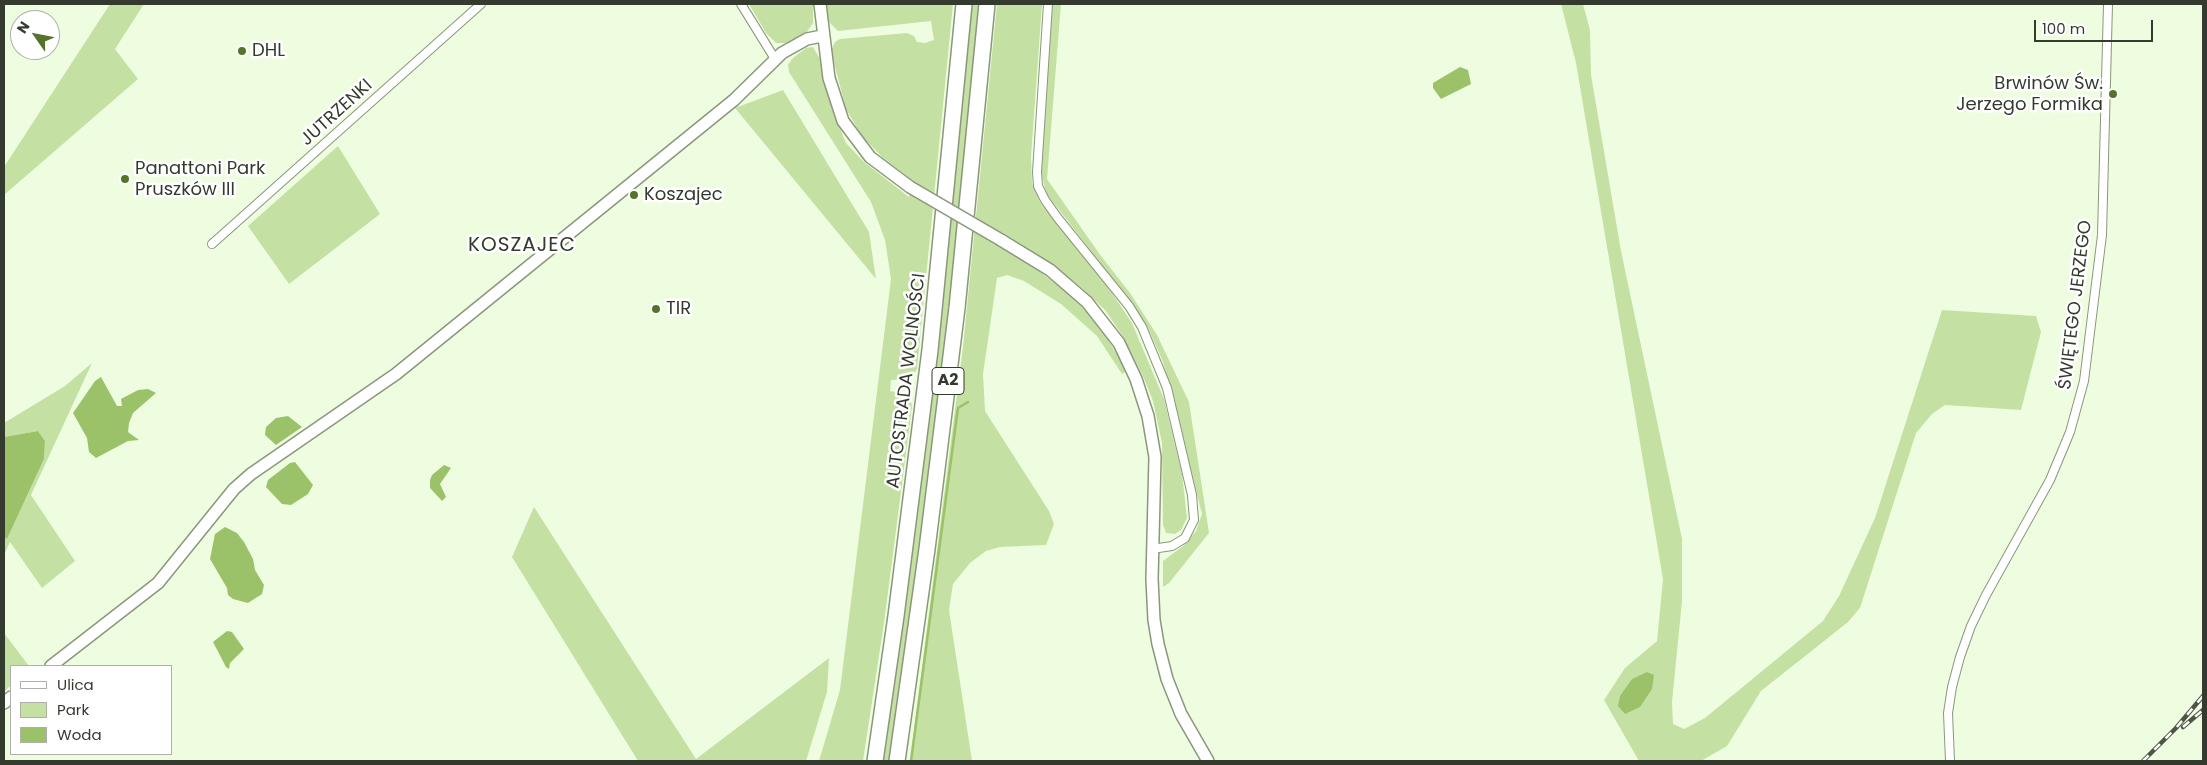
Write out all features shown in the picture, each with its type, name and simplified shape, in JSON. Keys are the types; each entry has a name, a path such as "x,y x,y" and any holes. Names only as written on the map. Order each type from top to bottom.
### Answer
{"highway":[{"name":"AUTOSTRADA WOLNOŚCI","path":"874,761 896,616 931,340 964,4"},
{"name":"A2","path":"897,761 927,549 954,336 987,4"}],"street":[{"name":"JUTRZENKI","path":"212,244 481,4"},
{"path":"741,4 775,59"},
{"path":"820,4 822,36 832,92 843,121 870,157 910,187 1050,270 1079,294 1112,332 1128,361 1146,404 1154,445 1155,480 1152,549 1154,620 1163,664 1181,714 1208,761"},
{"path":"1048,4 1037,162 1038,186 1049,206 1129,306 1142,327 1167,388 1192,495 1194,520 1186,538 1172,546 1152,549"},
{"name":"ŚWIĘTEGO JERZEGO","path":"1950,761 1948,714 1952,686 1960,657 1971,626 1986,595 2050,480 2070,432 2084,381 2102,235 2108,4"},
{"path":"52,665 158,583 234,490 251,474 396,374 734,100 775,59 789,48 807,39 822,36"}],"green space":[{"path":"110,4 144,4 115,49 138,79 4,195 4,167"},
{"path":"749,4 813,4 813,23 807,32 788,43 776,43 766,33"},
{"path":"827,4 953,4 917,369 910,379 891,380 890,391 903,393 911,402 912,407 884,623 863,761 819,761 840,690 891,279 885,240 871,202 789,72 788,65 793,58 806,48 813,47 820,59 832,109 846,143 864,162 909,197 911,179 882,157 862,136 846,109 831,51 835,42 840,39 907,33 914,36 917,42 925,43 934,40 931,21 838,31 827,20"},
{"path":"969,4 982,4 957,265 892,761 879,761"},
{"path":"997,4 1042,4 1031,157 1032,183 1041,204 1104,281 1132,323 1164,399 1182,474 1187,518 1181,530 1175,534 1166,533 1163,525 1162,443 1153,401 1143,376 1122,335 1105,310 1083,289 1061,271 1002,232 1001,246 1030,264 1074,298 1101,328 1127,371 1122,374 1097,336 1061,304 1024,281 1007,275 997,278 983,374 985,411 1049,511 1054,524 1046,545 1000,547 986,551 970,563 953,584 949,610 972,761 910,761 963,347"},
{"path":"1052,4 1061,4 1047,179 1101,256 1130,293 1157,335 1189,402 1209,533 1169,583 1163,587 1163,561 1183,546 1196,531 1202,514 1163,362 1149,330 1136,309 1046,193 1041,172"},
{"path":"1561,4 1583,4 1590,30 1591,75 1621,251 1682,539 1682,601 1672,702 1673,724 1684,729 1705,718 1823,621 1839,596 1875,518 1942,310 2036,316 2041,332 2021,410 1945,405 1932,414 1916,433 1860,608 1848,622 1761,691 1727,746 1701,761 1639,761 1604,700 1625,668 1657,641 1663,579 1576,63"},
{"path":"783,90 869,232 876,279 735,108"},
{"path":"338,146 380,214 289,284 248,226"},
{"path":"92,363 31,495 75,561 42,588 10,542 4,555 4,537 7,539 44,459 45,441 38,431 4,437 4,423 65,386"},
{"path":"534,507 696,759 829,658 827,692 806,761 638,761 512,557"},
{"path":"4,633 28,665 10,665 10,686 4,692"}],"water":[{"path":"1460,67 1468,70 1471,84 1441,99 1433,88 1433,83"},
{"path":"101,377 117,406 122,406 121,399 138,390 148,389 156,393 133,413 129,423 128,432 139,440 128,441 96,458 89,452 87,438 73,413 95,381"},
{"path":"288,416 302,427 276,445 265,435 266,427 276,418"},
{"path":"38,431 45,441 44,459 7,539 4,537 4,437"},
{"path":"295,462 313,485 308,494 291,505 282,504 266,487 268,480 290,463"},
{"path":"444,465 451,468 440,484 446,497 442,501 430,488 430,480 432,475"},
{"path":"225,527 237,533 244,542 253,559 255,570 264,585 262,594 248,603 233,599 228,595 227,588 210,559 215,534"},
{"path":"227,631 232,632 244,649 230,663 229,669 226,667 213,642"},
{"path":"1647,672 1654,675 1652,689 1640,707 1625,714 1618,706 1620,696 1632,679"}],"waterway":[{"path":"911,761 958,408 968,402"}],"railway":[{"path":"2143,761 2176,728 2203,696"},
{"path":"2183,727 2203,710"}],"place":[{"name":"DHL","path":"242,51"},
{"name":"Brwinów Św. Jerzego Formika","path":"2113,94"},
{"name":"Panattoni Park Pruszków III","path":"125,179"},
{"name":"Koszajec","path":"634,195"},
{"name":"TIR","path":"656,309"}],"district":[{"name":"KOSZAJEC","path":"522,246"}]}
